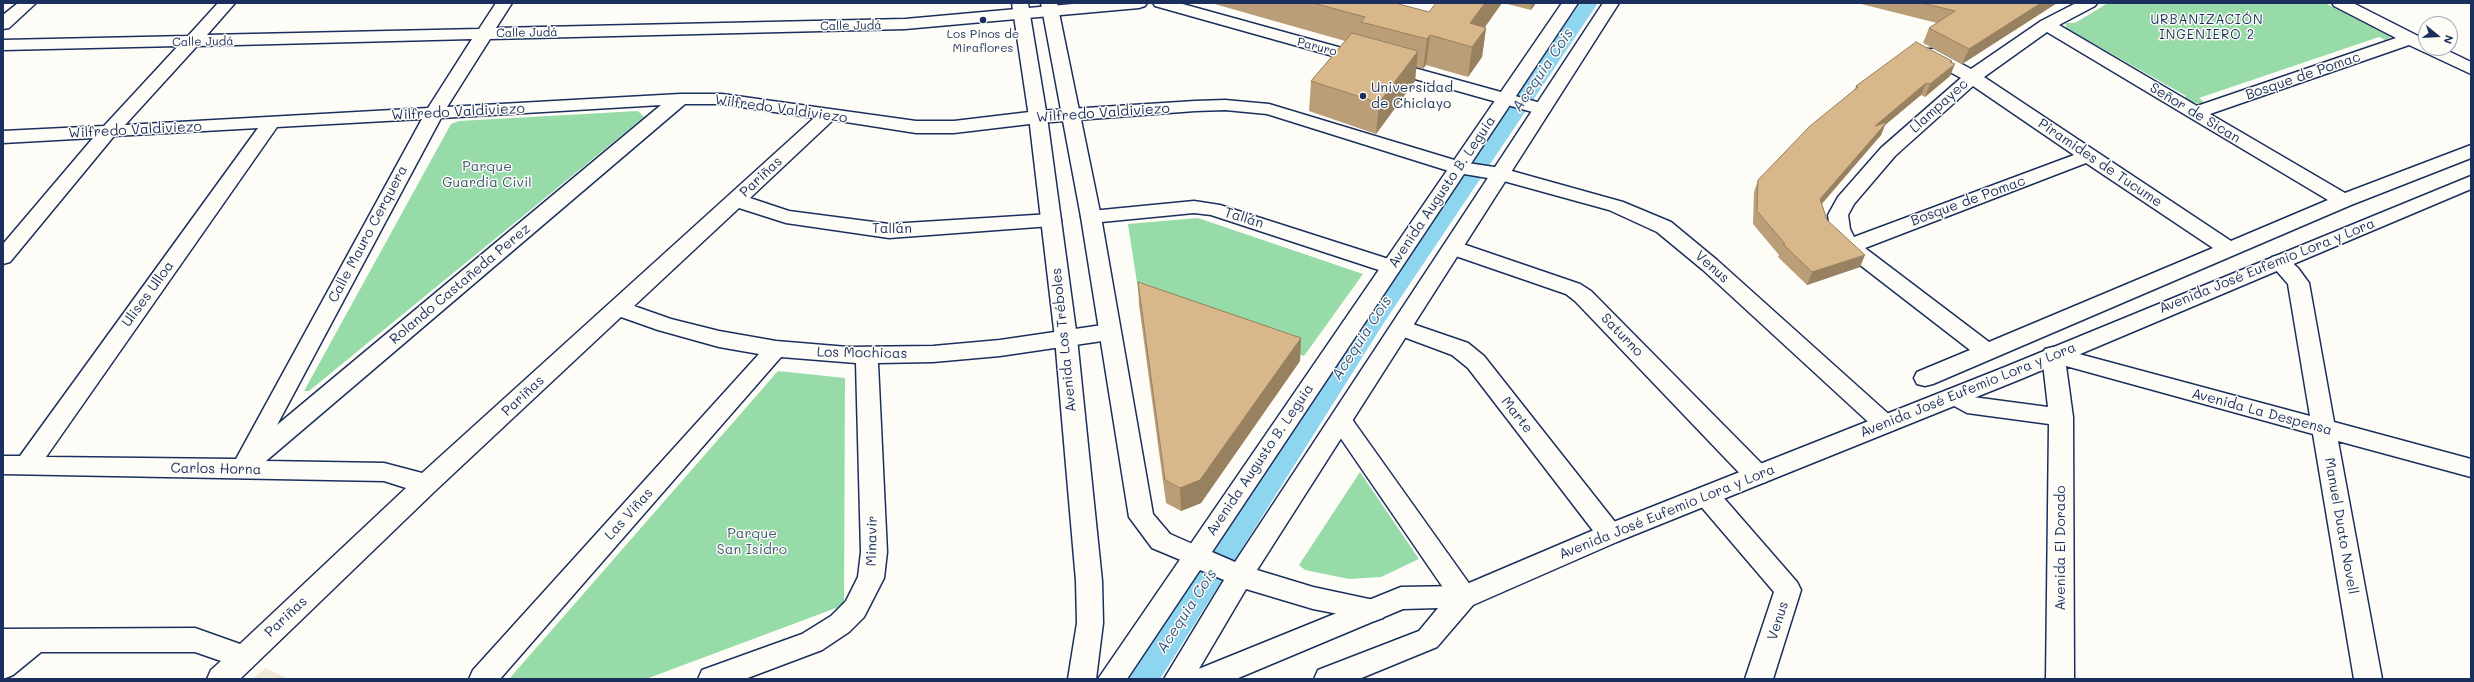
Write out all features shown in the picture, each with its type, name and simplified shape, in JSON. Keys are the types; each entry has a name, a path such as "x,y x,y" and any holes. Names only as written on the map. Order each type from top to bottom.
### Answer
{"street":[{"path":"3,24 28,3"},
{"path":"3,256 108,132 227,3"},
{"name":"Calle Mauro Cerquera","path":"240,469 434,113 504,3"},
{"name":"Calle Judá","path":"3,45 190,42 905,24 1021,8 1139,3"},
{"name":"Paruro","path":"1161,3 1541,109"},
{"name":"Avenida Augusto B. Leguia","path":"1112,679 1391,267 1507,99 1570,3"},
{"path":"1178,679 1239,575 1454,248 1541,109 1610,3"},
{"name":"Llampayec","path":"1849,246 1840,229 1838,215 1844,201 1888,152 1972,77 2047,25 2089,3"},
{"path":"2340,3 2418,43"},
{"path":"1049,7 1072,115 1091,217 1141,517 1161,541 1239,575 1313,598 1374,610"},
{"name":"Avenida Los Tréboles","path":"1021,8 1038,117 1066,338 1089,582 1090,623 1082,679"},
{"name":"Señor de Sican","path":"2047,25 2344,201"},
{"name":"Bosque de Pomac","path":"2195,113 2418,43"},
{"name":"Piramides de Tucume","path":"1917,48 1972,77 2229,249"},
{"path":"2445,56 2471,69"},
{"name":"Wilfredo Valdiviezo","path":"3,137 680,99 722,99 826,116 916,127 969,125 1038,117 1225,105 1269,109 1460,168 1501,174"},
{"name":"Rolando Castañeda Perez","path":"240,469 680,99"},
{"name":"Pariñas","path":"221,679 426,484 826,116"},
{"name":"Ulises Ulloa","path":"14,466 271,123"},
{"path":"1925,378 2344,201 2471,151"},
{"name":"Bosque de Pomac","path":"1849,246 2088,156"},
{"name":"Venus","path":"1501,174 1616,206 1664,227 1710,265 1885,424"},
{"name":"Avenida José Eufemio Lora y Lora","path":"1206,679 1401,598 1464,597 1610,534 1955,396 2471,182"},
{"name":"Tallán","path":"736,200 786,217 841,226 890,231 1051,220"},
{"name":"Tallán","path":"1091,217 1194,207 1213,209 1391,267"},
{"path":"1849,246 1986,351"},
{"name":"Saturno","path":"1454,248 1573,288 1583,296 1757,475"},
{"name":"Manuel Duato Novell","path":"2279,262 2292,273 2298,283 2368,679"},
{"name":"Los Mochicas","path":"618,308 666,325 719,339 776,349 867,355 933,354 1000,348 1109,332"},
{"name":"Marte","path":"1401,328 1460,349 1476,362 1610,534"},
{"name":"Las Viñas","path":"482,679 776,349"},
{"name":"Minavir","path":"712,679 812,642 840,624 855,609 871,578 874,552 867,355"},
{"name":"Avenida El Dorado","path":"2053,355 2061,417 2060,679"},
{"name":"Avenida La Despensa","path":"2053,355 2471,468"},
{"path":"1955,396 1967,404 1982,407 2061,417"},
{"path":"1340,421 1464,597"},
{"name":"Carlos Horna","path":"14,466 384,472 426,484"},
{"name":"Venus","path":"1707,496 1788,590 1759,679"},
{"name":"Avenida José Eufemio Lora y Lora","path":"1328,679 1428,640 1464,597"},
{"path":"3,641 195,640 244,657"},
{"path":"3,667 35,641"}],"shaded area":[{"path":"265,668 289,679 253,679"}],"green space":[{"path":"2108,3 2325,3 2391,37 2385,40 2379,37 2199,98 2204,102 2199,104 2183,99 2186,96 2066,28 2066,23 2075,23"},
{"name":"Parque Guardia Civil","path":"638,111 644,117 309,391 304,391 451,124 459,121"},
{"path":"1198,218 1363,274 1304,356 1139,296 1128,224"},
{"name":"Parque San Isidro","path":"778,371 845,378 844,605 646,679 509,679"},
{"path":"1360,472 1419,559 1381,577 1349,579 1305,570 1299,565"}],"building":[{"path":"1313,3 1395,3 1429,12 1436,3 1485,3 1470,23 1486,28 1472,47 1430,35 1427,39 1361,22 1365,17"},
{"path":"1922,3 2041,3 1969,49 1929,28 1955,11"},
{"path":"1352,33 1418,51 1379,103 1311,81"},
{"path":"1916,42 1955,64 1930,84 1926,83 1875,126 1887,122 1820,199 1827,220 1865,255 1812,272 1783,244 1785,244 1757,211 1758,180 1810,126 1858,87 1856,86"},
{"path":"1138,282 1301,338 1200,480 1180,488 1165,480"}],"waterway":[{"name":"Acequia Cois","path":"1143,679 1376,315 1589,3"}],"place":[{"name":"Los Pinos de Miraflores","path":"983,20"},
{"name":"Universidad de Chiclayo","path":"1363,96"}],"district":[{"name":"URBANIZACIÓN INGENIERO 2","path":"2207,28"}]}
